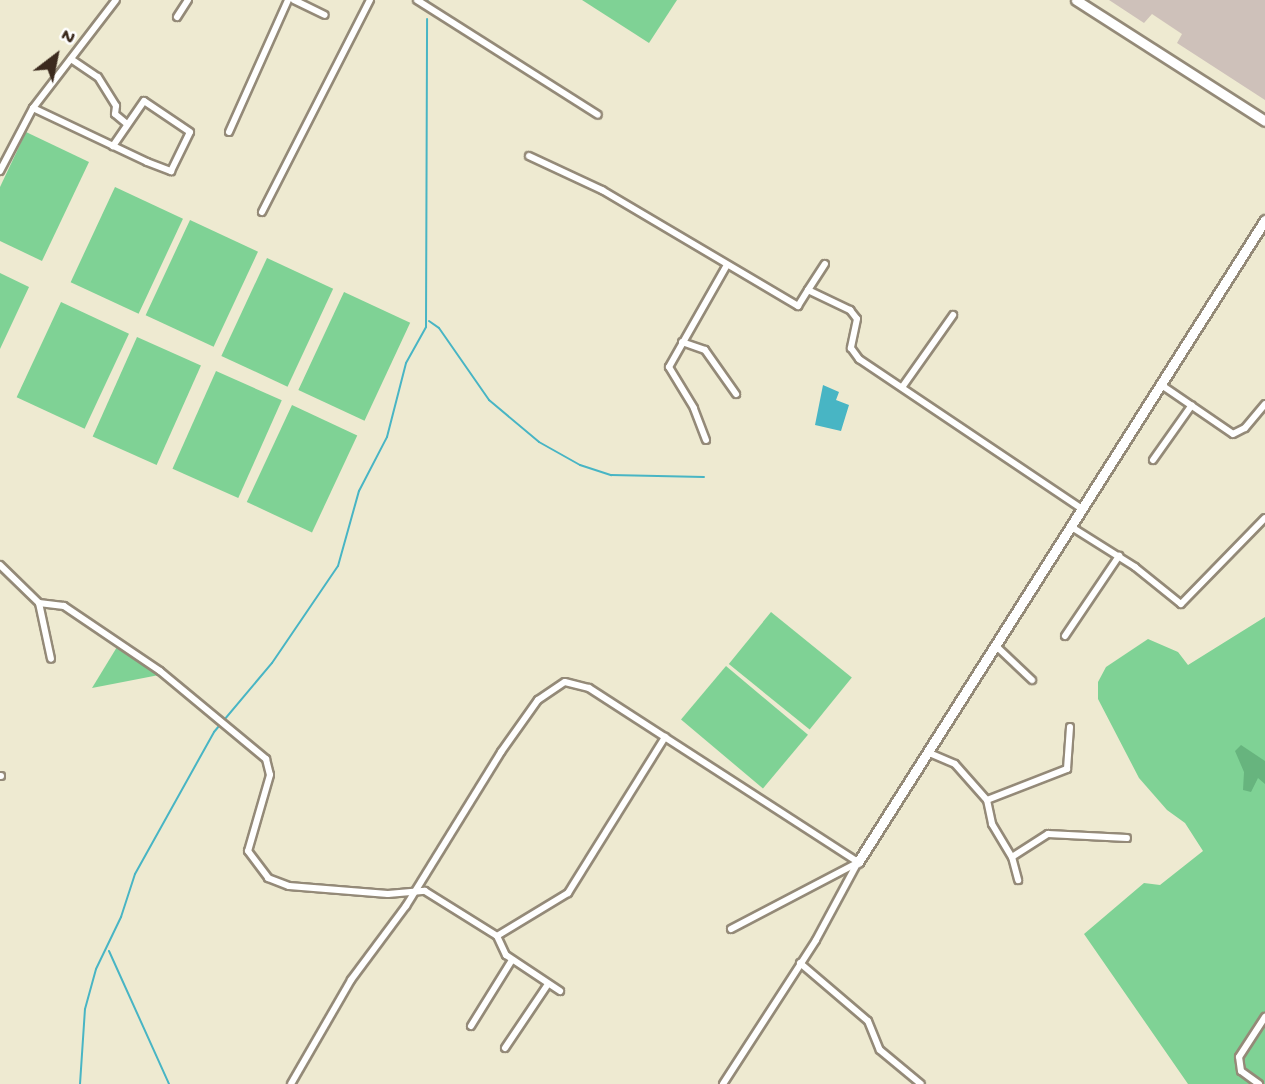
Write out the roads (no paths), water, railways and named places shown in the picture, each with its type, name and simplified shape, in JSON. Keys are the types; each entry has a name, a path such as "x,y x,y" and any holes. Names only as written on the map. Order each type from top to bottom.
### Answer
{"street":[{"path":"0,171 33,107 116,0"},
{"path":"177,18 188,0"},
{"path":"229,132 288,0"},
{"path":"294,0 325,15"},
{"path":"262,212 370,0"},
{"path":"417,0 598,115"},
{"path":"1076,0 1265,121"},
{"path":"71,59 98,77 116,106 116,114 127,124"},
{"path":"33,107 113,146 171,171 190,132 144,101 113,146"},
{"path":"530,156 602,190 798,306 825,264"},
{"path":"723,1084 800,963 927,752 1265,220"},
{"path":"706,440 694,408 670,371 682,342 727,265"},
{"path":"808,290 855,315 853,353 1081,508"},
{"path":"903,386 953,315"},
{"path":"682,342 705,350 736,394"},
{"path":"1160,384 1238,434 1265,404"},
{"path":"1153,460 1192,405"},
{"path":"1070,526 1119,556 1181,604 1265,518"},
{"path":"1065,636 1119,556"},
{"path":"0,565 38,603 51,659"},
{"path":"38,603 64,607 160,671 224,722 270,766 248,851 268,878 301,887 388,894 425,891 497,936 512,960 560,991"},
{"path":"995,645 1032,680"},
{"path":"291,1084 351,980 415,891 529,712 565,682 579,682 859,862"},
{"path":"987,800 1067,769 1070,727"},
{"path":"497,936 574,886 665,737"},
{"path":"927,752 955,764 987,800 992,824 1012,857 1018,880"},
{"path":"1012,857 1048,834 1127,838"},
{"path":"731,929 859,862"},
{"path":"471,1026 512,960"},
{"path":"800,963 868,1021 880,1050 922,1084"},
{"path":"505,1048 548,984"},
{"path":"1259,1084 1241,1071 1239,1057 1265,1017"}],"water":[{"path":"823,385 839,392 836,400 849,405 841,431 815,425"}],"waterway":[{"path":"80,1084 85,1009 96,969 121,917 135,874 214,732 272,663 338,566 359,491 387,437 406,363 426,327 427,19"},
{"path":"429,321 439,328 489,400 539,442 580,465 611,475 704,477"},
{"path":"109,951 169,1084"}]}
